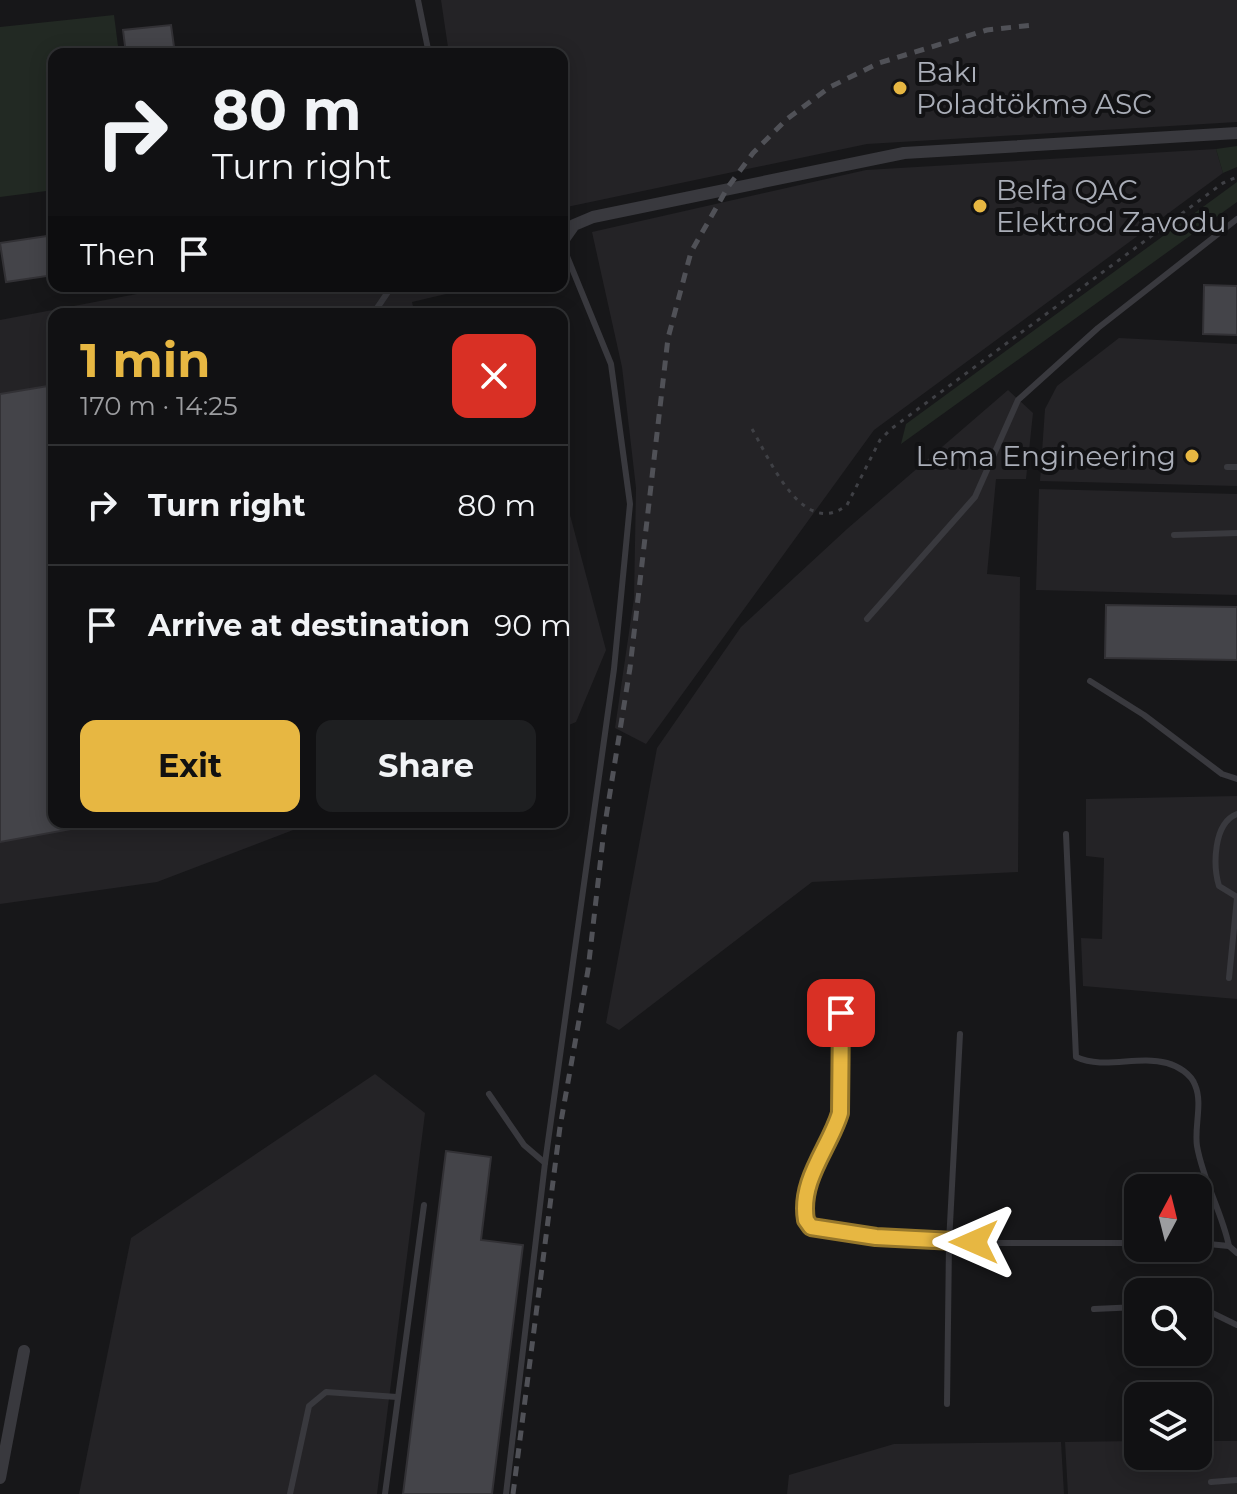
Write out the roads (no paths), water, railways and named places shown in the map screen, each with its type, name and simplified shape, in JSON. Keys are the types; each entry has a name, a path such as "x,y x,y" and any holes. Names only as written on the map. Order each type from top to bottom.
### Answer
{"street":[{"path":"568,234 574,225 593,217 861,160 949,149 1237,133"},
{"path":"0,1478 24,1351"}],"lane":[{"path":"418,0 428,48"},
{"path":"867,619 975,497 1018,400 1098,328 1237,219"},
{"path":"506,1494 545,1163 613,684 630,504 611,364 568,258"},
{"path":"1227,467 1237,467"},
{"path":"1174,535 1237,533"},
{"path":"1090,681 1144,715 1222,774 1237,779"},
{"path":"1229,978 1237,897 1219,886 1215,874 1219,835 1228,820 1237,814"},
{"path":"1066,834 1076,1057 1088,1063 1149,1061 1186,1072 1195,1084 1198,1100 1196,1127 1202,1168 1229,1246 1237,1253"},
{"path":"841,1013 840,1113 835,1128 819,1152 806,1220 811,1227 949,1243 1124,1243"},
{"path":"947,1404 949,1243 960,1034"},
{"path":"489,1094 524,1145 545,1163"},
{"path":"385,1494 424,1205"},
{"path":"1212,1244 1229,1246"},
{"path":"1094,1309 1124,1308"},
{"path":"1212,1313 1237,1325"},
{"path":"290,1494 309,1406 316,1396 326,1392 397,1397"},
{"path":"1211,1482 1237,1480"}],"railway":[{"path":"513,1494 560,1127 588,970 604,830 630,668 668,338 691,252 728,187 753,153 787,119 830,87 879,63 987,30 1033,25"}],"place":[{"name":"Bakı Poladtökmə ASC","path":"900,88"},
{"name":"Belfa QAC Elektrod Zavodu","path":"980,206"},
{"name":"Lema Engineering","path":"1192,456"}]}
